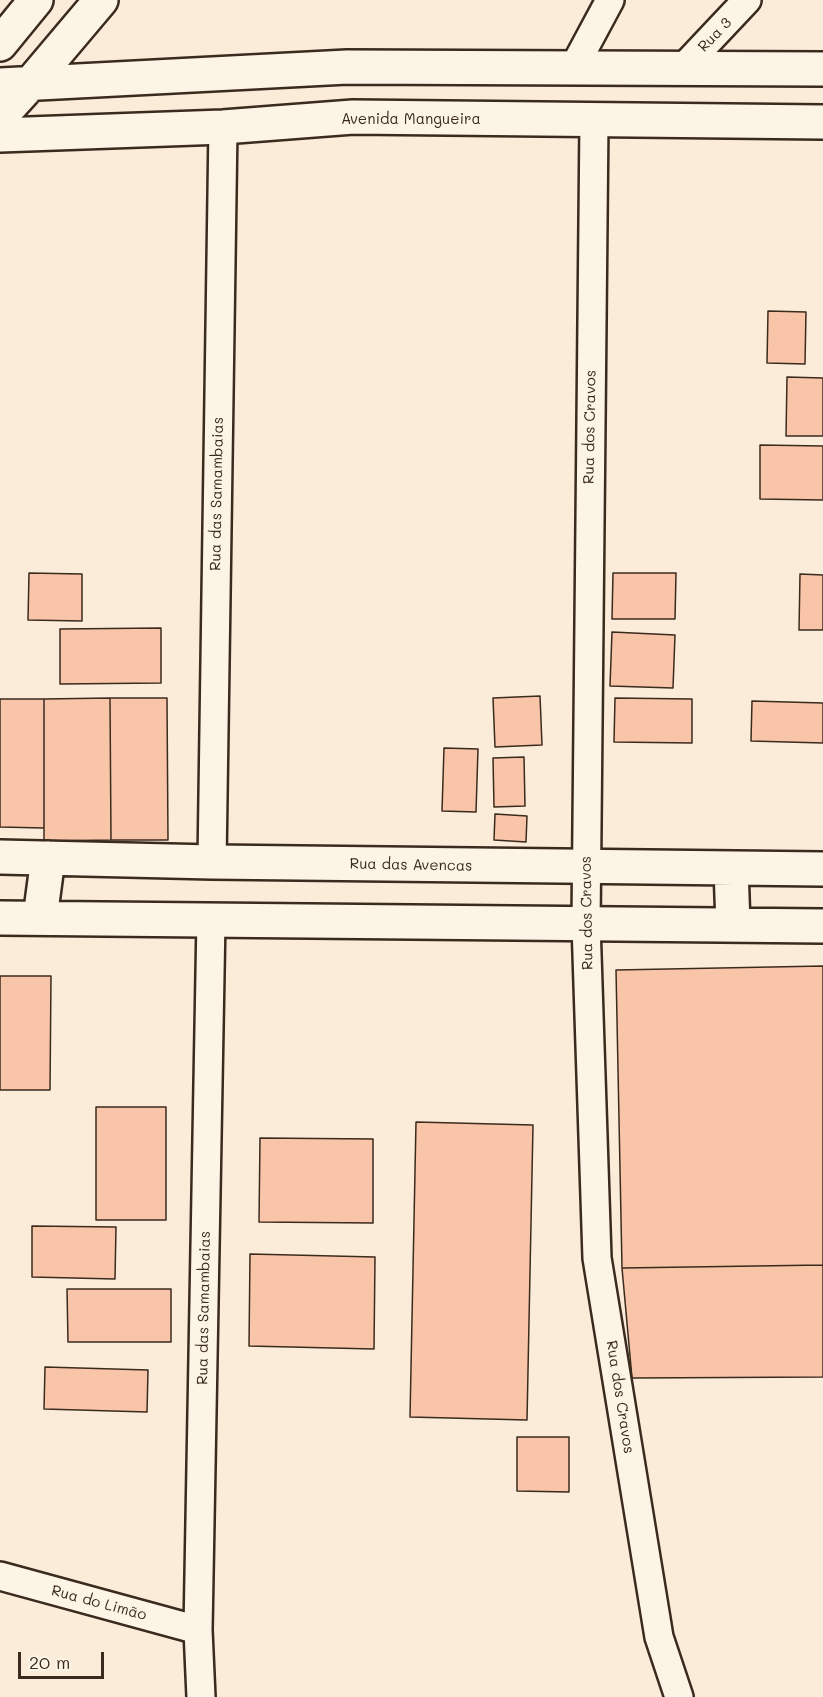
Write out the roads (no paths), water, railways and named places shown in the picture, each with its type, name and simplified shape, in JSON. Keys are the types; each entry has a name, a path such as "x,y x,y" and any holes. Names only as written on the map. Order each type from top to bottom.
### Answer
{"street":[{"path":"0,44 36,0"},
{"path":"0,117 16,84 101,0"},
{"path":"573,69 610,0"},
{"name":"Rua 3","path":"682,69 747,0"},
{"path":"16,84 347,67 823,69"},
{"name":"Avenida Mangueira","path":"0,135 223,127 353,117 823,122"},
{"name":"Rua dos Cravos","path":"594,120 586,924 597,1258 659,1637 679,1697"},
{"name":"Rua das Samambaias","path":"212,862 223,127"},
{"name":"Rua das Avencas","path":"0,857 212,862 823,869"},
{"path":"40,918 48,858"},
{"path":"731,868 733,925"},
{"path":"0,918 823,926"},
{"name":"Rua das Samambaias","path":"201,1697 198,1630 211,920"},
{"name":"Rua do Limão","path":"0,1576 198,1630"}]}
